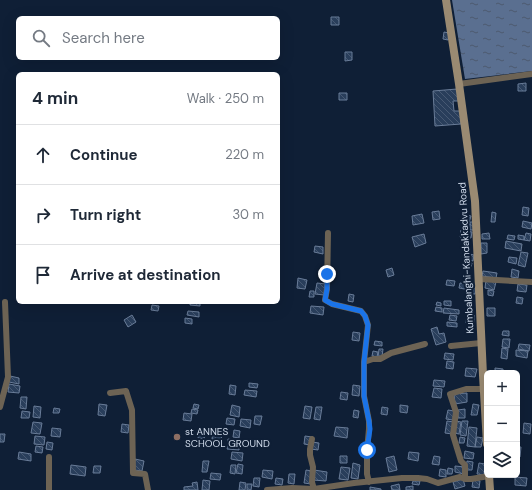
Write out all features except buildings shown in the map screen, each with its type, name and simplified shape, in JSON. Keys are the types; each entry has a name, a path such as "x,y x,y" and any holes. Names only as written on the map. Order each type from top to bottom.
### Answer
{"main road":[{"name":"Kumbalanghi-Kandakkadvu Road","path":"446,0 475,201 484,388"},
{"name":"Kumbalanghi-Kandakkadvu Road","path":"485,406 487,442"},
{"path":"489,478 490,490"}],"street":[{"path":"459,84 532,74"},
{"path":"328,233 327,289 325,300 332,304 361,311 365,316 368,325 364,362 364,396 370,429 367,450 367,474 369,482"},
{"path":"478,279 532,282"},
{"path":"0,407 8,378 5,302"},
{"path":"451,346 481,343"},
{"path":"364,362 373,359 380,359 391,353 425,344"},
{"path":"465,479 465,465 461,461 453,435 456,412 450,394 466,389 484,388"},
{"path":"110,393 126,391 132,410 133,473 145,474 148,490"},
{"path":"312,439 310,455 313,467 312,482 314,490"},
{"path":"49,457 49,490"},
{"path":"267,490 292,488 314,490 337,488 354,483 402,478 428,479 438,484 460,477 465,479 484,476"}],"water":[{"path":"452,0 532,0 532,71 465,79"}],"place":[{"name":"st ANNES SCHOOL GROUND","path":"177,437"}],"route":[{"path":"327,274 325,300 332,304 361,311 365,316 368,325 364,362 364,396 370,429 367,450"}]}
